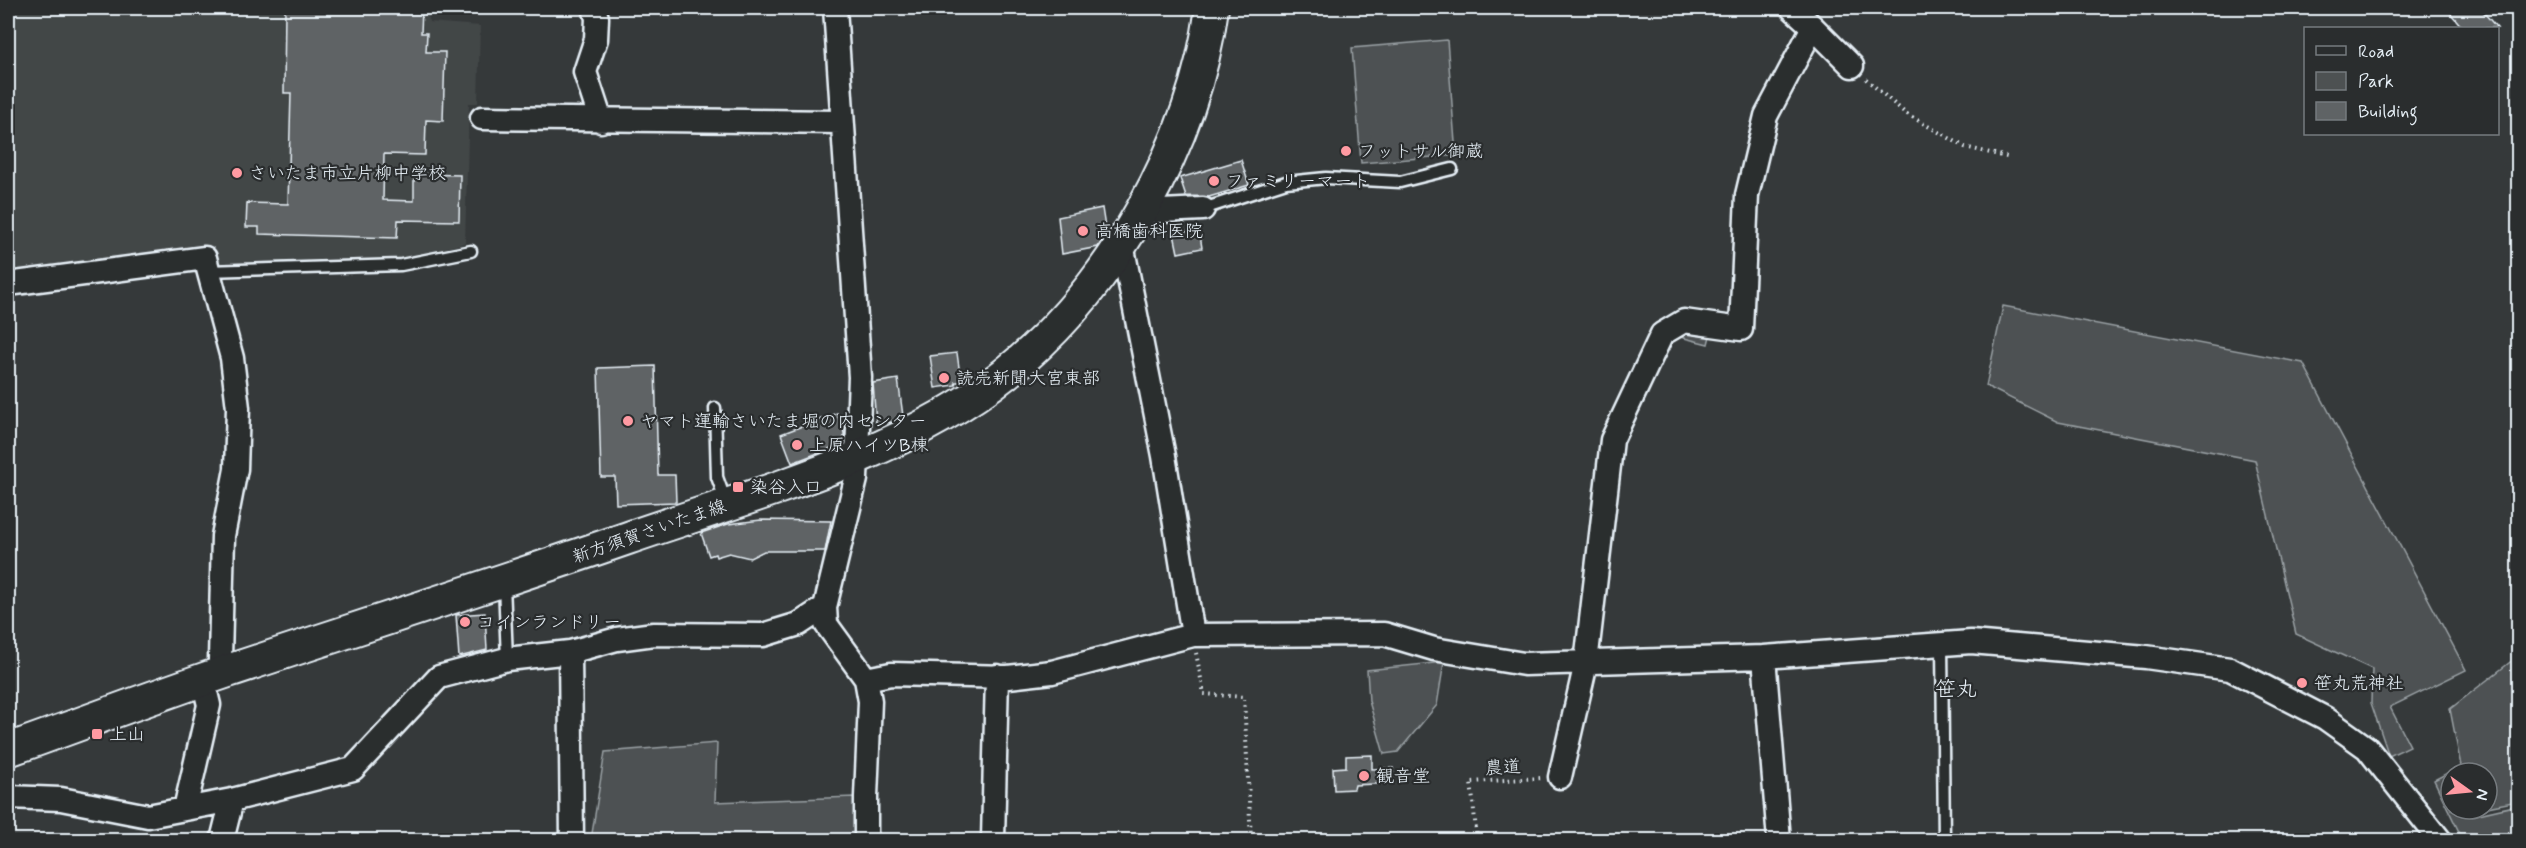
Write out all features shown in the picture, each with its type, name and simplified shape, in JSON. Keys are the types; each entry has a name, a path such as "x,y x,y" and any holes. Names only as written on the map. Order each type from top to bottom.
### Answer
{"main road":[{"name":"新方須賀さいたま線","path":"8,750 213,677 504,580 857,458 926,424 1005,374 1067,314 1122,244 1175,146 1202,62 1212,8"}],"street":[{"path":"594,8 597,18 596,39 585,72 601,121"},
{"path":"835,8 860,377 856,479 825,607 826,624 866,679 870,701 866,840"},
{"path":"1792,8 1852,66"},
{"path":"1560,777 1586,663 1612,440 1662,334 1684,321 1741,329 1747,195 1767,116 1813,27"},
{"path":"482,118 842,122"},
{"path":"1141,212 1203,209"},
{"path":"1122,244 1164,456 1193,634"},
{"path":"8,284 205,258 232,358 238,408 236,469 223,536 220,659 213,677 209,705 185,809"},
{"path":"8,796 61,799 148,816 231,800 353,769 438,677 507,659 570,652 617,639 654,634 763,635 799,624 825,607"},
{"path":"866,679 891,674 997,676 1052,672 1193,634 1384,633 1434,649 1524,664 1764,657 1971,642 2111,654 2230,669 2325,718 2367,748 2440,840"},
{"path":"570,652 572,840"},
{"path":"1764,657 1780,840"},
{"path":"993,840 997,676"},
{"path":"222,840 231,800"}],"lane":[{"path":"1203,209 1286,182 1326,178 1400,182 1452,169"},
{"path":"208,271 401,265 471,251"},
{"path":"715,408 717,477 726,504"},
{"path":"504,580 507,659"},
{"path":"1942,644 1944,840"}],"path":[{"path":"1852,66 1905,113 1915,119 1965,147 2011,158"},
{"path":"1193,634 1204,694 1244,697 1251,840"},
{"name":"農道","path":"1477,840 1471,782 1560,777"}],"shaded area":[{"name":"さいたま市立片柳中学校","path":"8,8 428,8 429,22 480,26 478,103 469,103 465,243 400,261 8,282"}],"green space":[{"path":"1447,40 1456,155 1361,163 1352,48"},
{"path":"2003,306 2303,363 2466,670 2390,707 2410,746 2389,756 2371,703 2372,669 2296,634 2255,460 2058,422 1986,386"},
{"path":"1689,328 1711,332 1708,344 1676,336"},
{"path":"2518,656 2518,801 2499,805 2499,761 2460,761 2450,709"},
{"path":"1444,662 1437,705 1398,752 1384,754 1369,701 1367,670"},
{"path":"717,743 715,802 855,797 855,840 591,840 605,752"},
{"path":"2439,777 2439,790 2434,780"},
{"path":"2518,805 2518,840 2463,840 2454,821 2499,821 2499,809"}],"building":[{"path":"285,8 422,8 421,33 427,33 426,52 445,52 443,121 426,120 425,155 384,154 383,200 414,201 414,174 460,175 459,221 398,220 397,238 259,234 259,227 246,227 247,203 288,204 291,93 284,93"},
{"path":"2446,8 2480,8 2496,27 2462,27"},
{"name":"ファミリーマート","path":"1241,160 1249,185 1209,197 1186,196 1180,178"},
{"name":"高橋歯科医院","path":"1102,208 1106,234 1098,247 1062,254 1058,217"},
{"path":"1199,229 1202,248 1178,253 1174,234"},
{"path":"957,353 961,382 935,388 930,356"},
{"name":"ヤマト運輸さいたま堀の内センター","path":"655,366 658,475 675,475 676,502 616,504 615,477 601,477 598,368"},
{"path":"898,379 903,416 891,422 876,424 873,383"},
{"path":"837,413 844,433 844,443 792,463 781,434"},
{"path":"761,520 831,521 825,551 764,551 750,558 729,553 716,557 715,554 709,556 701,533 728,524"},
{"path":"485,613 487,650 459,657 456,615"},
{"name":"観音堂","path":"1372,755 1372,769 1393,768 1394,783 1355,785 1354,789 1334,790 1333,768 1346,767 1346,756"}],"place":[{"name":"フットサル御蔵","path":"1346,151"},
{"name":"さいたま市立片柳中学校","path":"237,173"},
{"name":"ファミリーマート","path":"1214,181"},
{"name":"高橋歯科医院","path":"1083,231"},
{"name":"読売新聞大宮東部","path":"944,378"},
{"name":"ヤマト運輸さいたま堀の内センター","path":"628,421"},
{"name":"上原ハイツB棟","path":"797,445"},
{"name":"染谷入口","path":"738,487"},
{"name":"コインランドリー","path":"465,622"},
{"name":"笹丸荒神社","path":"2302,683"},
{"name":"上山","path":"97,734"},
{"name":"観音堂","path":"1364,776"}],"district":[{"name":"笹丸","path":"1956,689"}]}
